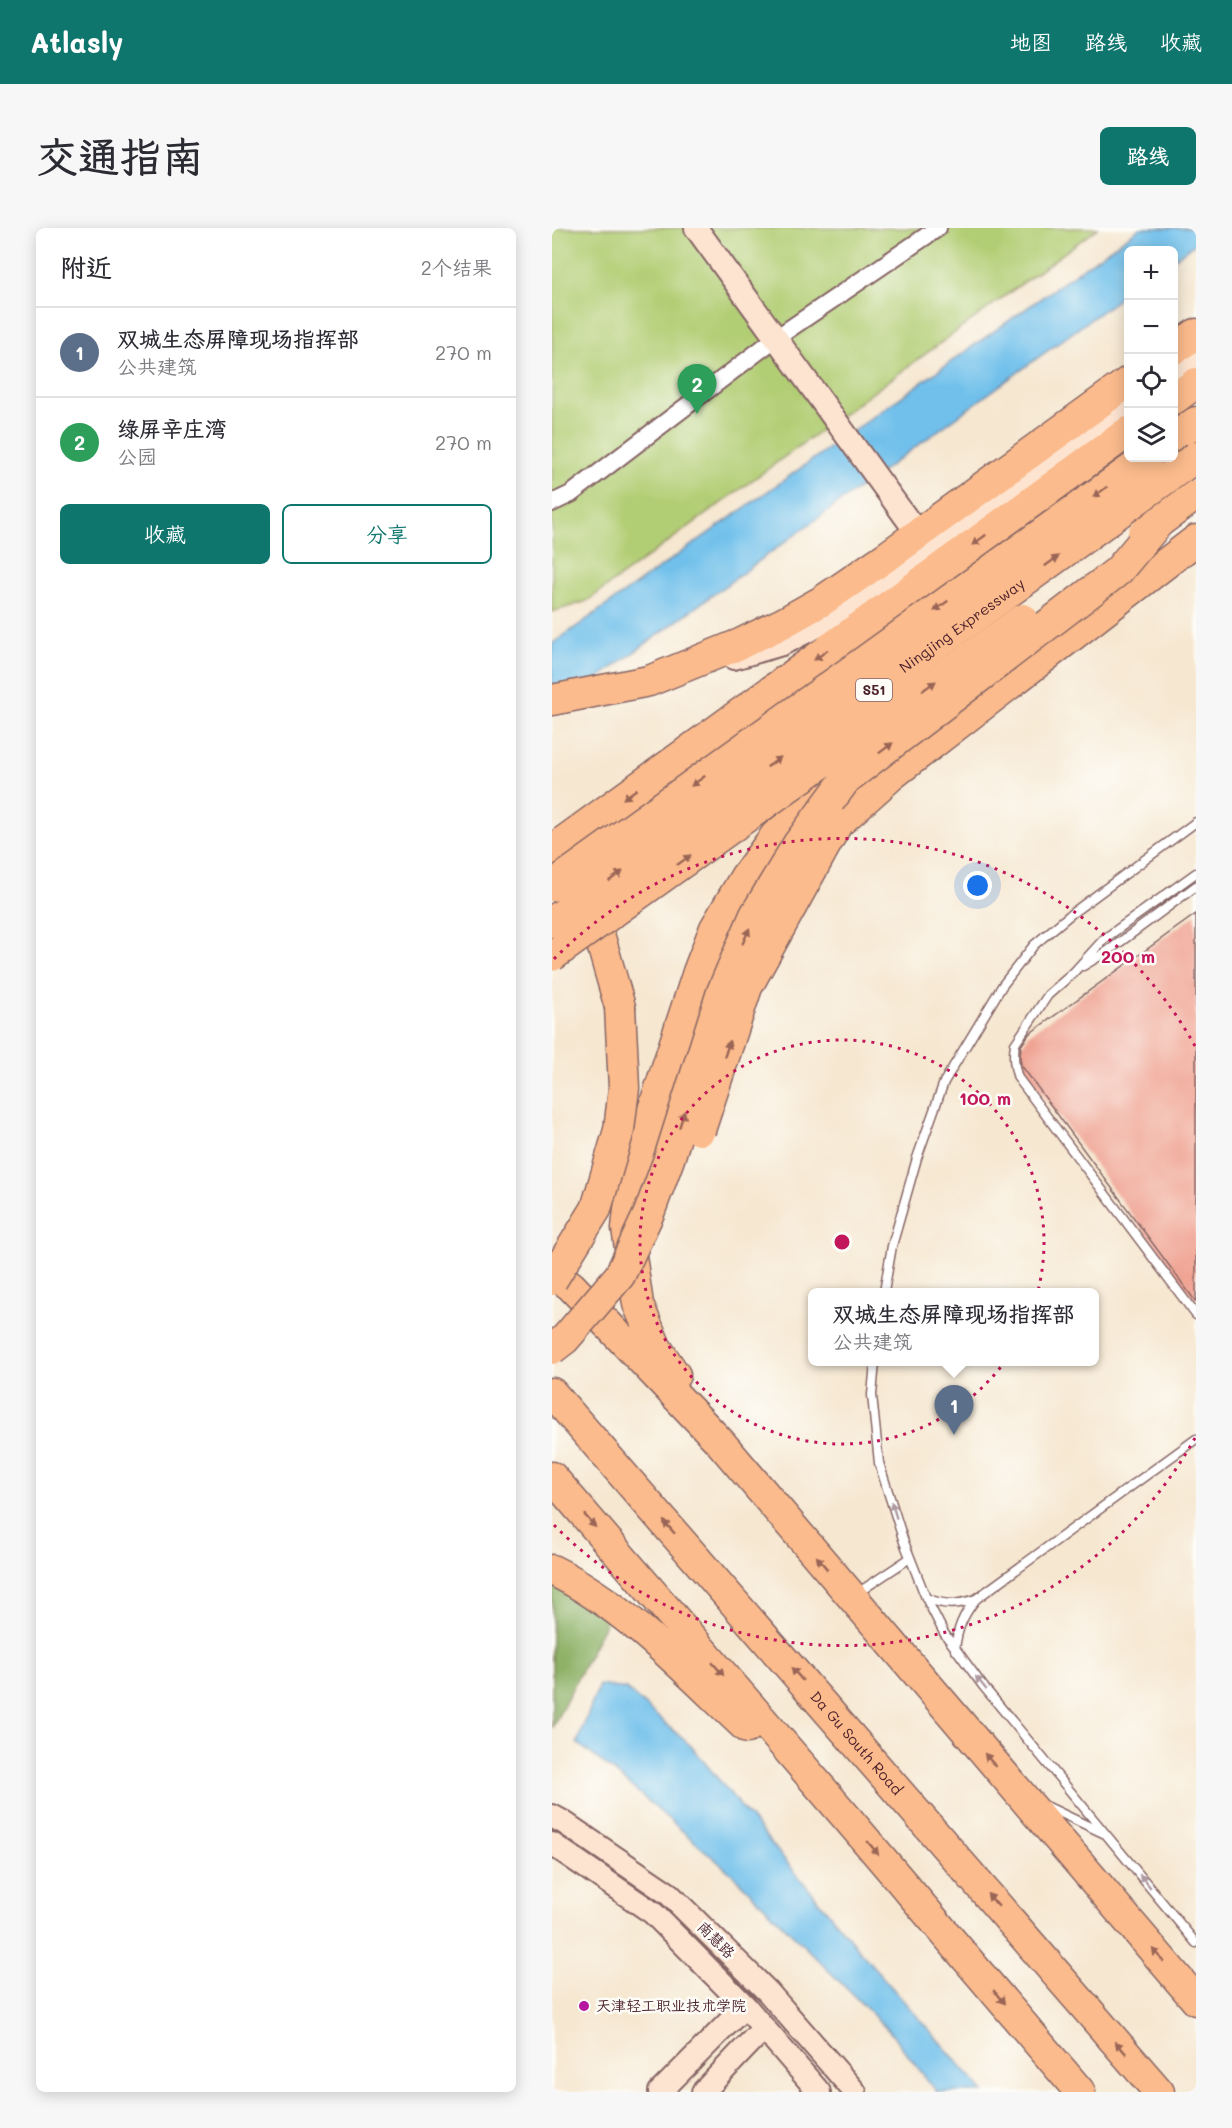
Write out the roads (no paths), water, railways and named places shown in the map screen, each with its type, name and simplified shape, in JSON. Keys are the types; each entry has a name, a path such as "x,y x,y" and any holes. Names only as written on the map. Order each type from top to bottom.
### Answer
{"highway":[{"path":"1178,346 1196,334"},
{"path":"1178,396 1196,383"},
{"path":"552,700 637,683 740,644 783,623 822,601 918,534 1124,385"},
{"path":"1178,435 1196,422"},
{"path":"552,850 1124,435"},
{"name":"Ningjing Expressway","path":"552,922 1196,457"},
{"name":"Ningjing Expressway","path":"552,886 1141,462"},
{"path":"552,956 1196,495"},
{"path":"720,1442 656,1347 638,1304 627,1228 633,1171 698,972 715,928 745,877 775,836 1118,571 1159,522"},
{"path":"552,1372 577,1350 624,1297 659,1234 698,1137 747,987 837,824 892,775 1196,540"},
{"path":"552,1349 565,1339 620,1275 669,1159 722,993 755,915 798,844 846,779"},
{"path":"552,861 570,885 601,941 620,1007 624,1088 619,1130 596,1209 552,1280"},
{"path":"552,1272 579,1294 720,1442 1191,1995"},
{"name":"Da Gu South Road","path":"552,1393 1160,2092"},
{"path":"552,1477 1080,2092"},
{"path":"552,1570 597,1595 622,1614 847,1818"}],"street":[{"path":"696,228 918,534"},
{"path":"552,503 571,494 776,338 938,228"},
{"path":"1178,373 1196,360"},
{"path":"637,683 782,644 851,609 1124,411"},
{"name":"南慧路","path":"552,1816 669,1894 768,1992 855,2092"},
{"name":"南慧路","path":"552,1844 652,1913 745,2006 819,2092"},
{"path":"660,2092 745,2006"},
{"path":"703,2092 764,2028"}],"lane":[{"path":"885,1288 892,1246 911,1180 944,1082 1002,986 1034,945 1071,914 1196,822"},
{"path":"1196,873 1104,939 1073,973 1048,994 1015,1044 1015,1070 1018,1078 1196,1315"},
{"path":"1073,973 1108,951 1196,886"},
{"path":"874,1366 872,1395 879,1463 910,1558 935,1617 955,1650 1196,1943"},
{"path":"955,1650 957,1632 964,1614 976,1599 1196,1439"},
{"path":"851,1597 910,1558"},
{"path":"926,1598 940,1604 950,1605 976,1599"},
{"path":"1019,1794 1106,1834"}],"water":[{"path":"1140,228 1196,228 1196,243 1178,256 1178,246 1124,246 1124,295 552,712 552,644"},
{"path":"599,1685 626,1689 691,1746 864,1956 984,2092 937,2092 890,2032 733,1875 612,1770 577,1743"}],"place":[{"name":"绿屏辛庄湾","path":"697,414"},
{"name":"双城生态屏障现场指挥部","path":"954,1435"},
{"name":"天津轻工职业技术学院","path":"584,2006"}]}
